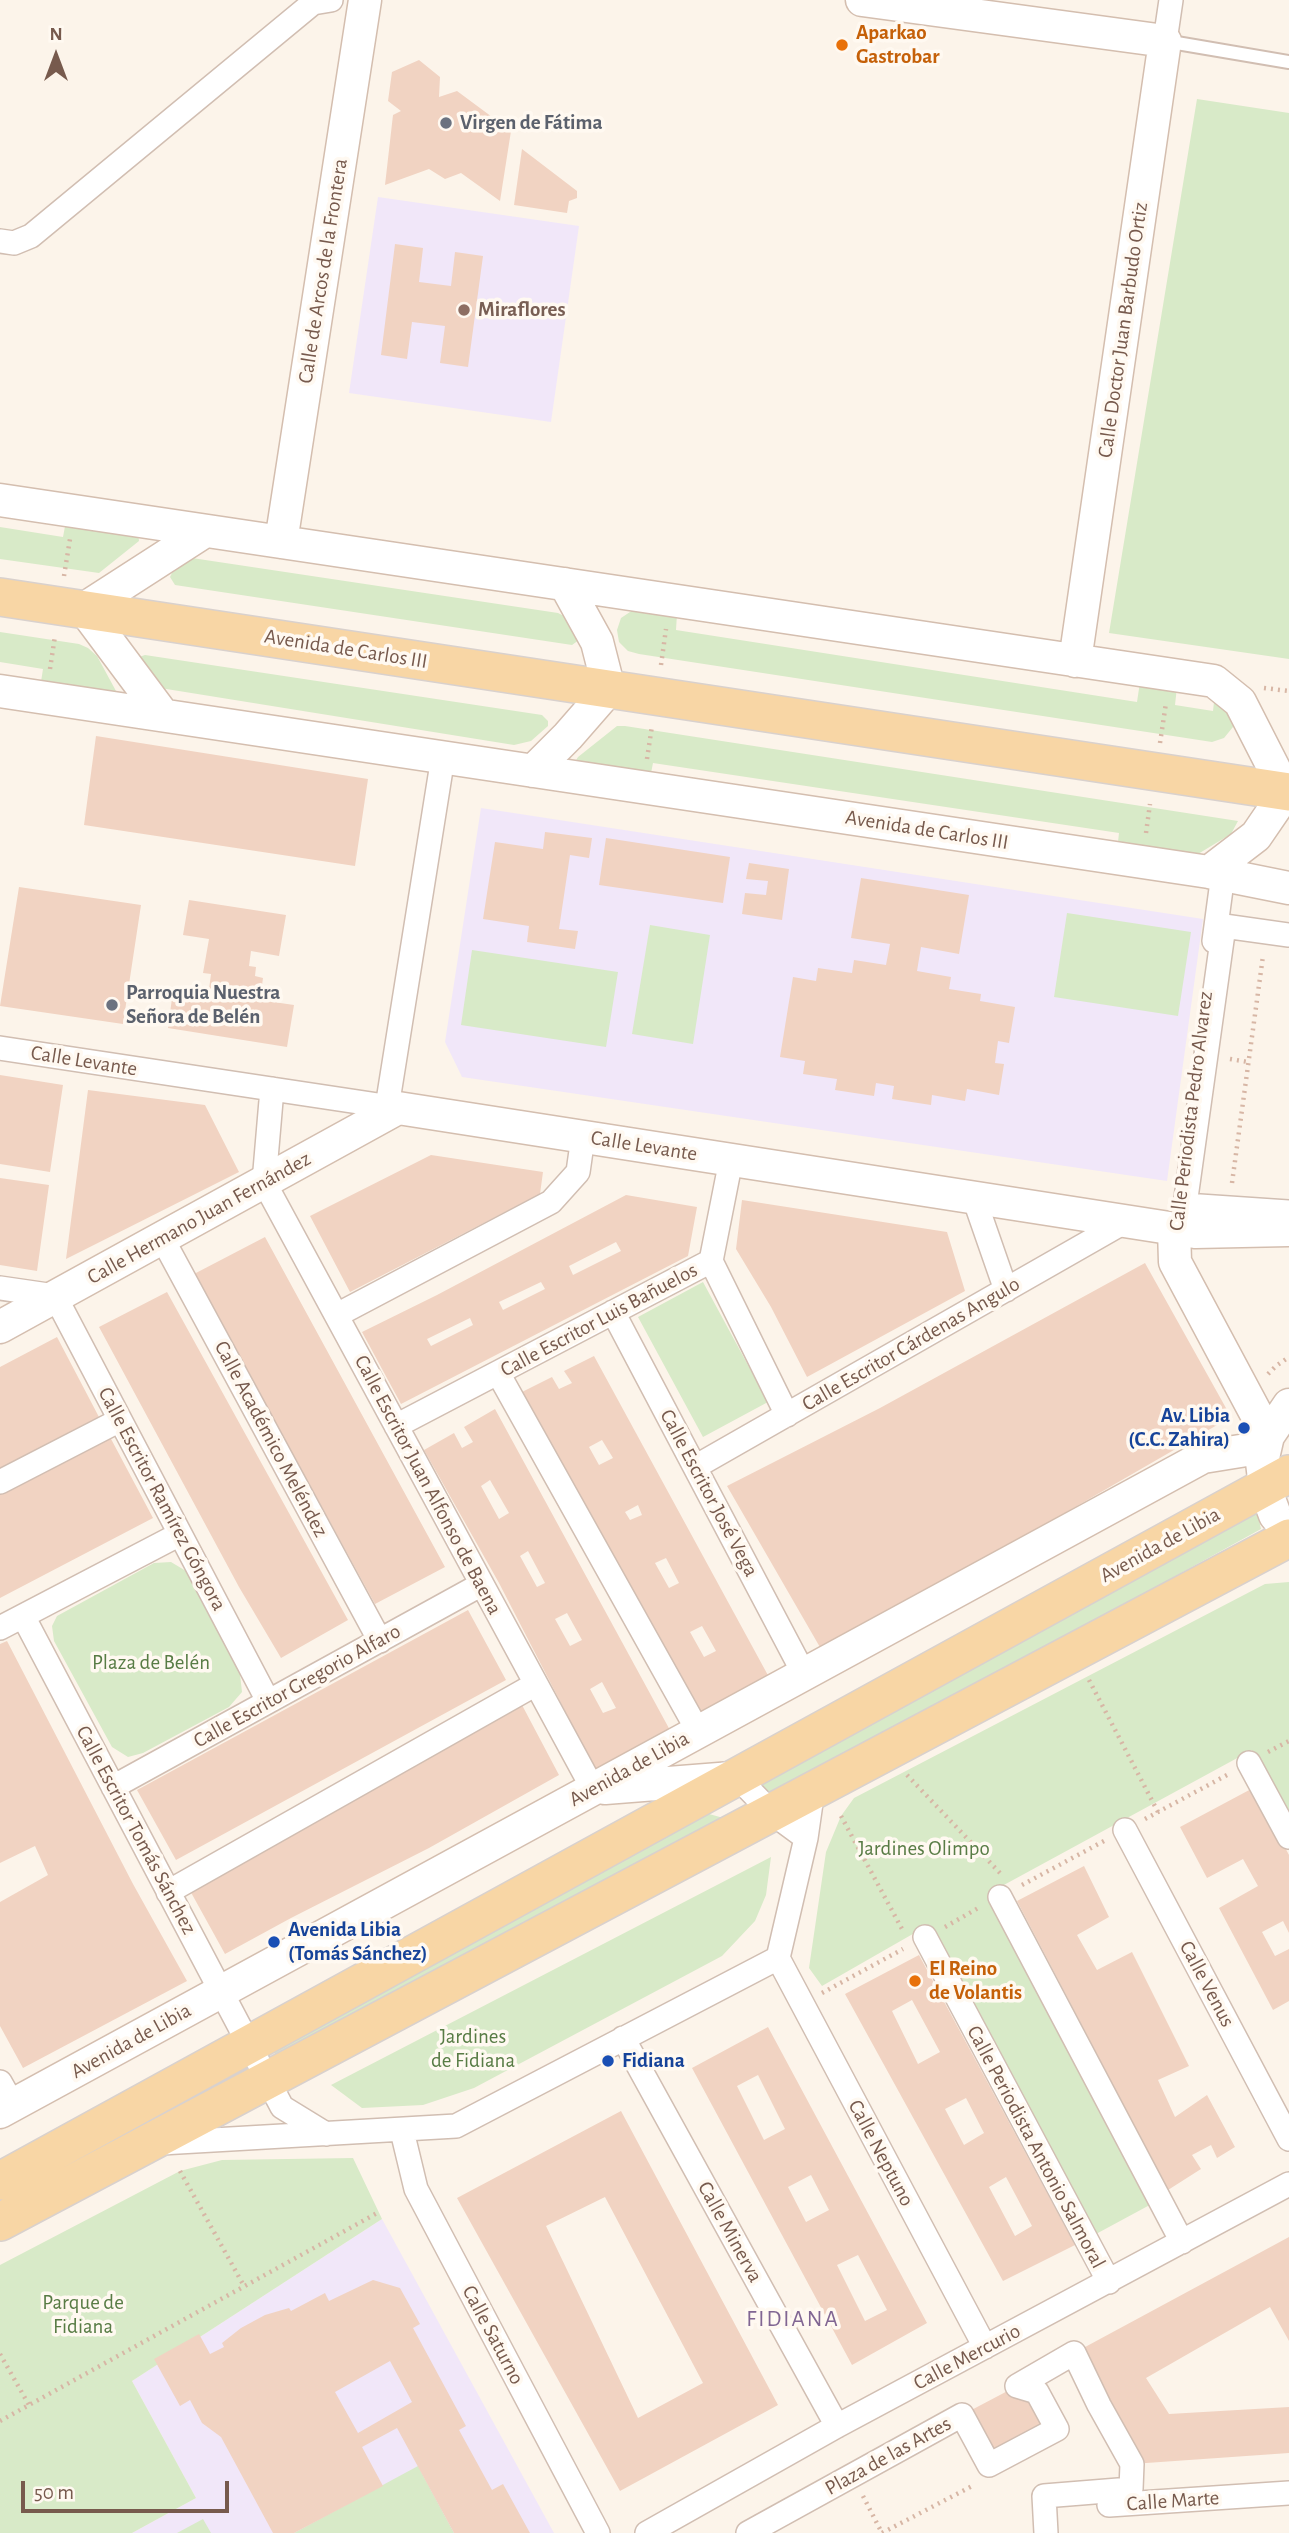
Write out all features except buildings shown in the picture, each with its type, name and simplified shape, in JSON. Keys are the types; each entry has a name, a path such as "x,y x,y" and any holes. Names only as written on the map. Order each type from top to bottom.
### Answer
{"main road":[{"name":"Avenida de Carlos III","path":"0,597 1288,792"},
{"name":"Avenida de Libia","path":"0,2181 1277,1481"},
{"path":"0,2222 813,1788 1289,1538"}],"street":[{"path":"0,241 14,243 31,236 313,4 331,0"},
{"name":"Calle de Arcos de la Frontera","path":"281,542 365,0"},
{"path":"862,0 1165,41"},
{"name":"Calle Doctor Juan Barbudo Ortiz","path":"1075,661 1171,0"},
{"path":"0,500 1214,681 1240,702 1288,792 1256,836 1215,881"},
{"path":"163,715 84,609 205,531"},
{"path":"533,771 609,689 597,642 565,584"},
{"name":"Avenida de Carlos III","path":"0,691 533,771 1215,881 1289,888"},
{"path":"393,1107 443,757"},
{"name":"Calle Periodista Pedro Alvarez","path":"1215,881 1174,1229 1175,1262 1266,1442"},
{"path":"1289,935 1224,926 1185,1205 1289,1212"},
{"name":"Calle Levante","path":"0,1048 1195,1232 1289,1230"},
{"path":"264,1182 272,1089"},
{"name":"Calle Hermano Juan Fernández","path":"0,1327 264,1182 393,1107"},
{"path":"337,1315 551,1202 578,1171 583,1137"},
{"name":"Calle Escritor Luis Bañuelos","path":"396,1426 711,1261 732,1160"},
{"name":"Calle Escritor Juan Alfonso de Baena","path":"264,1182 593,1789"},
{"path":"974,1198 1006,1290"},
{"name":"Calle Escritor Cárdenas Angulo","path":"695,1467 1126,1221"},
{"name":"Calle Académico Meléndez","path":"162,1238 380,1640"},
{"path":"711,1261 787,1415"},
{"path":"0,1289 55,1297"},
{"name":"Calle Escritor Ramírez Góngora","path":"55,1297 268,1701"},
{"name":"Calle Escritor José Vega","path":"613,1312 804,1674"},
{"path":"498,1373 698,1731"},
{"path":"1289,1405 1266,1442 1262,1462 1277,1481 1275,1515 1289,1532"},
{"path":"0,1482 120,1420"},
{"name":"Avenida de Libia","path":"4,2100 221,1992 1203,1457 1266,1442"},
{"path":"0,1628 180,1534"},
{"name":"Calle Escritor Gregorio Alfaro","path":"113,1787 482,1584"},
{"name":"Calle Escritor Tomás Sánchez","path":"23,1616 249,2045"},
{"path":"168,1892 536,1684"},
{"path":"1249,1763 1289,1838"},
{"path":"593,1789 737,1777 772,1812 806,1838"},
{"path":"147,2144 456,2126 778,1958 806,1838 813,1788"},
{"name":"Calle Venus","path":"1125,1830 1289,2139"},
{"path":"1007,1893 1182,2242"},
{"name":"Calle Periodista Antonio Salmoral","path":"918,1941 1109,2282"},
{"name":"Calle Neptuno","path":"778,1958 985,2347"},
{"name":"Calle Minerva","path":"622,2038 837,2426"},
{"path":"249,2045 282,2107 326,2134"},
{"name":"Calle Saturno","path":"402,2131 416,2189 598,2533"},
{"name":"Calle Mercurio","path":"647,2533 837,2426 1289,2184"},
{"name":"Plaza de las Artes","path":"748,2533 962,2415 989,2465 1057,2429 1037,2392 1017,2386 1073,2353 1132,2464 1131,2490 1044,2496 1046,2533"},
{"name":"Calle Marte","path":"1057,2508 1289,2493"}],"lane":[{"path":"1165,41 1289,62"}],"path":[{"path":"1229,1208 1266,932"},
{"path":"1087,1676 1158,1812"},
{"path":"818,1995 1289,1741"},
{"path":"904,1772 1007,1893"},
{"path":"841,1816 918,1941"},
{"path":"180,2171 244,2286"},
{"path":"0,2421 379,2212"},
{"path":"0,2354 29,2405"},
{"path":"882,2533 977,2483"}],"shaded area":[{"name":"Miraflores","path":"378,197 579,226 551,422 349,393"},
{"path":"481,808 1203,919 1167,1181 462,1077 445,1042"},
{"path":"382,2219 554,2533 132,2533 196,2498 132,2381"}],"green space":[{"path":"1197,99 1289,113 1289,659 1109,633"},
{"path":"66,521 138,533 139,541 99,573 0,559 0,527 63,537"},
{"path":"192,558 558,613 568,618 579,640 572,645 175,585 170,577 172,573"},
{"path":"636,608 677,614 676,630 1137,702 1140,682 1177,687 1175,705 1213,711 1215,693 1235,716 1233,727 1224,738 1212,742 639,654 628,651 619,642 617,630 621,618"},
{"path":"0,632 79,644 88,648 97,656 116,691 112,696 40,688 43,669 0,662"},
{"path":"145,655 542,715 548,721 548,726 531,741 514,745 154,687 139,657"},
{"path":"617,726 1238,821 1231,834 1198,854 1181,859 1117,851 1119,833 653,763 649,783 575,762"},
{"path":"1067,913 1191,932 1178,1016 1054,997"},
{"path":"650,925 710,935 693,1044 632,1034"},
{"path":"472,950 618,972 606,1047 461,1025"},
{"path":"703,1282 768,1402 703,1437 638,1317"},
{"path":"1257,1511 1261,1529 767,1801 756,1784"},
{"name":"Plaza de Belén","path":"171,1562 186,1571 240,1674 242,1692 229,1707 143,1753 128,1757 112,1747 54,1641 52,1626 57,1616 154,1563"},
{"name":"Jardines Olimpo","path":"1289,1582 1289,1819 1252,1750 991,1892 1159,2200 1096,2234 925,1927 822,1986 809,1968 826,1852 841,1816 854,1798 1265,1584"},
{"path":"702,1812 727,1819 278,2060 270,2044"},
{"name":"Jardines de Fidiana","path":"771,1857 766,1895 755,1921 722,1956 474,2088 423,2105 362,2108 331,2085"},
{"name":"Parque de Fidiana","path":"353,2158 382,2219 132,2381 196,2498 132,2533 0,2533 0,2265 180,2171 222,2160"},
{"path":"418,2466 454,2533 294,2533"},
{"path":"203,2519 211,2533 177,2533"}],"place":[{"name":"Aparkao Gastrobar","path":"842,45"},
{"name":"Virgen de Fátima","path":"446,123"},
{"name":"Miraflores","path":"464,310"},
{"name":"Parroquia Nuestra Señora de Belén","path":"112,1005"},
{"name":"Av. Libia (C.C. Zahira)","path":"1244,1428"},
{"name":"Avenida Libia (Tomás Sánchez)","path":"274,1942"},
{"name":"El Reino de Volantis","path":"915,1981"},
{"name":"Fidiana","path":"608,2061"}],"district":[{"name":"FIDIANA","path":"793,2319"}]}
